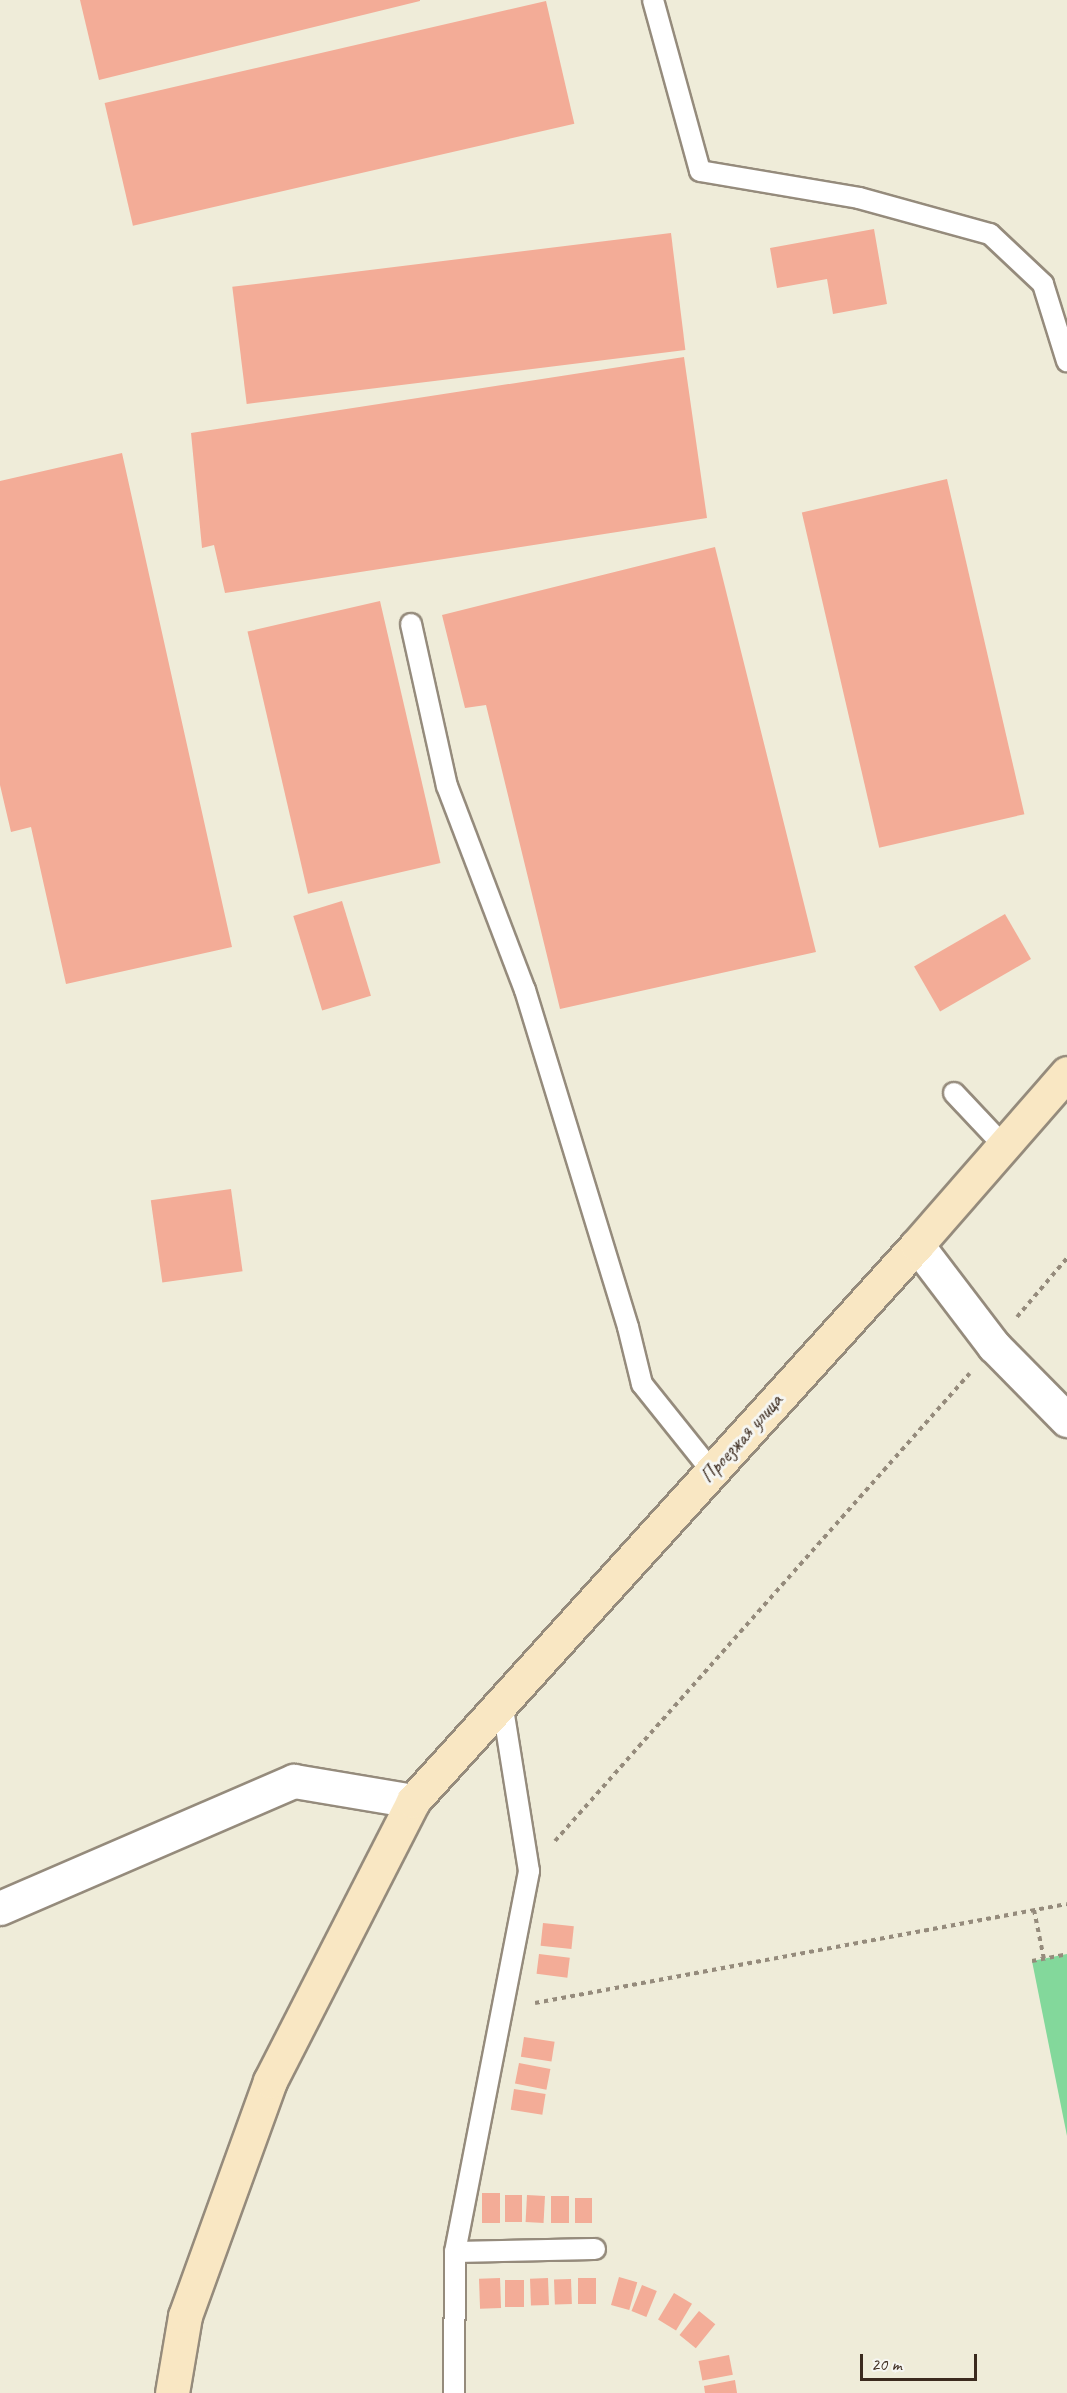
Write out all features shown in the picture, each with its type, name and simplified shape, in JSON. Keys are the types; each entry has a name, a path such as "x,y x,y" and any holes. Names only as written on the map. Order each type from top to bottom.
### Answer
{"street":[{"name":"Проезжая улица","path":"172,2393 185,2316 270,2082 413,1801 1004,1146 1064,1084"},
{"path":"917,1245 994,1346 1067,1420"},
{"path":"0,1908 294,1781 413,1801"}],"lane":[{"path":"653,0 700,171 859,198 990,234 1043,284 1067,360"},
{"path":"411,624 447,786 525,990 628,1327 642,1384 711,1470"},
{"path":"954,1093 1004,1146"},
{"path":"454,2393 455,2252 529,1871 502,1702"},
{"path":"455,2252 595,2249"}],"path":[{"path":"529,1871 994,1346 1067,1258"},
{"path":"502,2009 1067,1904"},
{"path":"1034,1910 1044,1959"},
{"path":"1032,1961 1067,1954"}],"green space":[{"path":"1067,1954 1067,2136 1032,1961"}],"building":[{"path":"80,0 420,0 420,1 99,80"},
{"path":"546,1 574,124 133,226 105,103"},
{"path":"874,229 887,304 833,314 827,279 777,288 770,248"},
{"path":"671,233 685,350 247,404 232,287"},
{"path":"684,357 707,518 225,593 214,545 202,548 191,433"},
{"path":"122,453 232,947 66,984 31,827 11,832 0,785 0,481"},
{"path":"947,479 1024,814 879,848 802,513"},
{"path":"715,547 816,952 560,1009 486,705 465,708 442,615"},
{"path":"380,601 441,863 308,894 247,632"},
{"path":"342,901 371,996 322,1011 293,916"},
{"path":"1005,914 1031,959 940,1012 914,967"},
{"path":"231,1189 243,1271 162,1282 151,1200"},
{"path":"543,1923 574,1926 571,1949 541,1946"},
{"path":"539,1954 570,1958 567,1978 537,1974"},
{"path":"524,2037 555,2042 551,2062 521,2057"},
{"path":"519,2063 550,2069 546,2090 515,2084"},
{"path":"514,2089 546,2094 542,2115 511,2110"},
{"path":"482,2193 500,2193 500,2223 482,2223"},
{"path":"505,2195 522,2195 522,2222 505,2222"},
{"path":"527,2195 545,2196 544,2223 526,2222"},
{"path":"551,2196 569,2196 569,2223 551,2223"},
{"path":"575,2198 592,2198 592,2223 575,2223"},
{"path":"619,2277 637,2282 629,2310 611,2305"},
{"path":"500,2278 501,2308 480,2309 479,2279"},
{"path":"548,2278 549,2305 531,2306 530,2279"},
{"path":"578,2278 596,2278 596,2304 578,2304"},
{"path":"571,2279 572,2304 555,2305 554,2280"},
{"path":"505,2280 524,2280 524,2307 505,2307"},
{"path":"642,2285 657,2291 646,2317 632,2311"},
{"path":"674,2293 692,2304 676,2330 658,2320"},
{"path":"699,2311 715,2324 696,2348 679,2335"},
{"path":"729,2355 733,2375 702,2381 699,2361"},
{"path":"735,2380 737,2393 705,2393 704,2386"}]}
